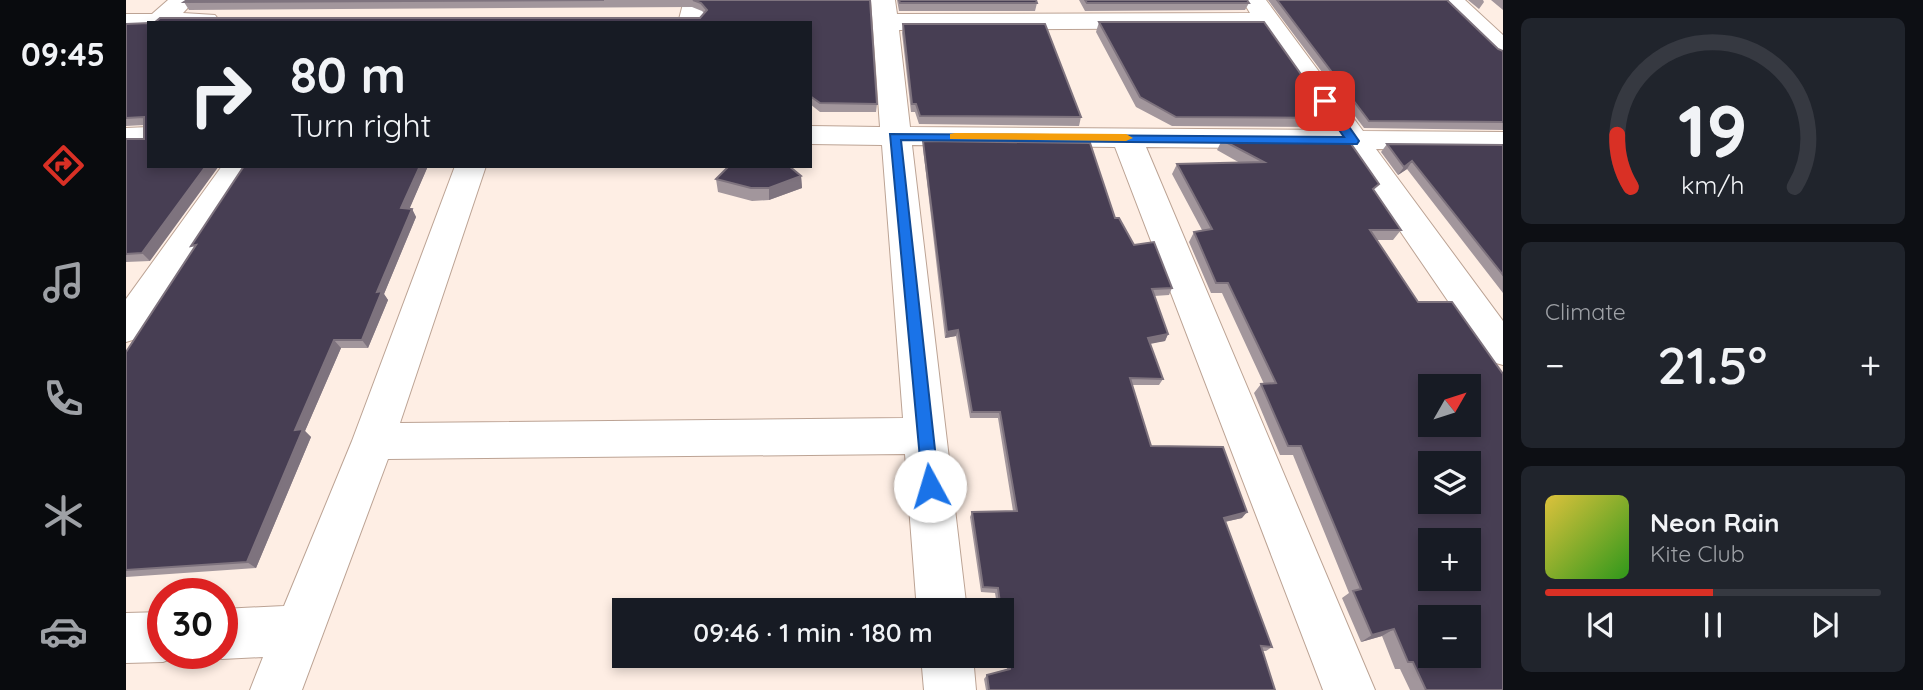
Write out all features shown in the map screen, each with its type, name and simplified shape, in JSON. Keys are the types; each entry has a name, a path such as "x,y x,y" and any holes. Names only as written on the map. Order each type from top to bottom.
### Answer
{"street":[{"path":"159,21 183,0"},
{"path":"1451,0 1492,29 1503,49"},
{"path":"941,598 894,136 885,11 1261,10 1503,350"},
{"path":"665,18 693,14"},
{"path":"159,21 235,20"},
{"path":"126,22 147,21"},
{"path":"812,135 1503,141"},
{"path":"126,137 147,136"},
{"path":"1127,138 1349,690"},
{"path":"126,328 136,298 236,168"},
{"path":"276,690 297,630 373,441 470,168"},
{"path":"373,441 925,436"},
{"path":"238,633 297,630"},
{"path":"126,638 147,637"},
{"path":"948,668 950,690"}],"building":[{"path":"187,0 604,0 184,2"},
{"path":"693,0 870,0 877,104 820,103 812,97 812,21 156,21 160,18 700,18 707,10 701,3"},
{"path":"899,0 1036,0 1037,3 900,3"},
{"path":"1085,0 1247,0 1249,3 1087,3"},
{"path":"1277,0 1447,0 1503,51 1503,122 1369,121"},
{"path":"1099,22 1264,22 1332,118 1176,117 1140,97"},
{"path":"147,23 147,168 205,168 142,253 126,254 126,139 144,139 144,117 126,118 126,24"},
{"path":"903,24 1045,24 1081,117 920,116 916,104 912,104"},
{"path":"1222,140 1349,141 1379,184 1373,189 1401,230 1370,230 1418,302 1452,302 1503,374 1503,690 1426,690 1413,662 1408,662 1394,629 1372,635 1353,591 1361,589 1301,446 1288,446 1261,384 1276,383 1228,283 1216,283 1194,232 1212,229 1177,164 1264,162"},
{"path":"923,141 1090,143 1115,218 1119,218 1134,245 1154,242 1172,288 1152,289 1168,334 1148,338 1163,379 1130,378 1151,446 1223,447 1247,512 1224,518 1272,647 1261,646 1275,690 989,690 987,675 1014,668 1014,598 999,598 998,588 983,587 972,512 1017,511 1000,412 972,412 958,330 947,332"},
{"path":"1387,144 1503,145 1503,275 1412,161 1404,167"},
{"path":"243,168 419,168 401,208 412,209 377,292 382,291 362,340 334,340 295,430 303,429 247,562 126,570 126,352 196,245 191,246"},
{"path":"727,168 791,168 801,176 769,188 751,188 716,179"}],"slow traffic":[{"path":"955,137 1126,138"}],"route":[{"path":"930,486 894,136 1353,141 1325,101"}]}
